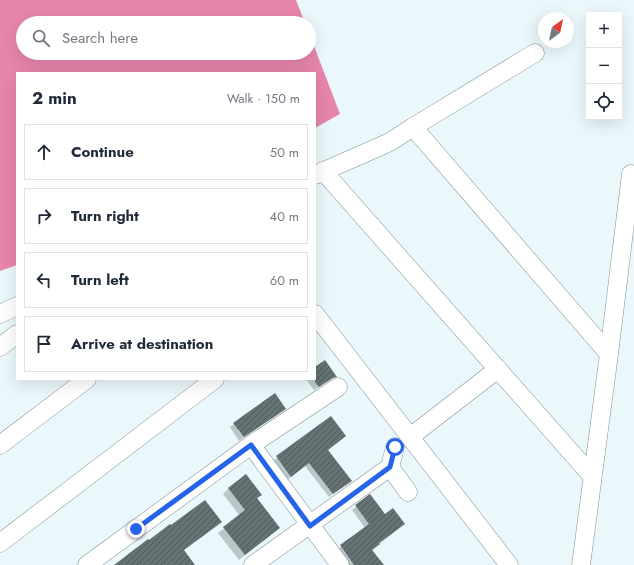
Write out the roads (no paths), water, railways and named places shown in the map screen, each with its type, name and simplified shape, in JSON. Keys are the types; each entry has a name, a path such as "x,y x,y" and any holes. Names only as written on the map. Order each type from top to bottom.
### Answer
{"street":[{"path":"535,53 390,142 319,173 498,369 592,476"},
{"path":"413,127 609,354"},
{"path":"581,565 631,174"},
{"path":"0,314 16,306"},
{"path":"316,315 509,565"},
{"path":"0,347 16,335"},
{"path":"410,437 498,369"},
{"path":"0,446 86,380"},
{"path":"0,543 214,380"},
{"path":"87,565 251,445 338,387"},
{"path":"251,445 340,565"},
{"path":"254,565 390,467 395,447"},
{"path":"390,467 408,492"}]}
